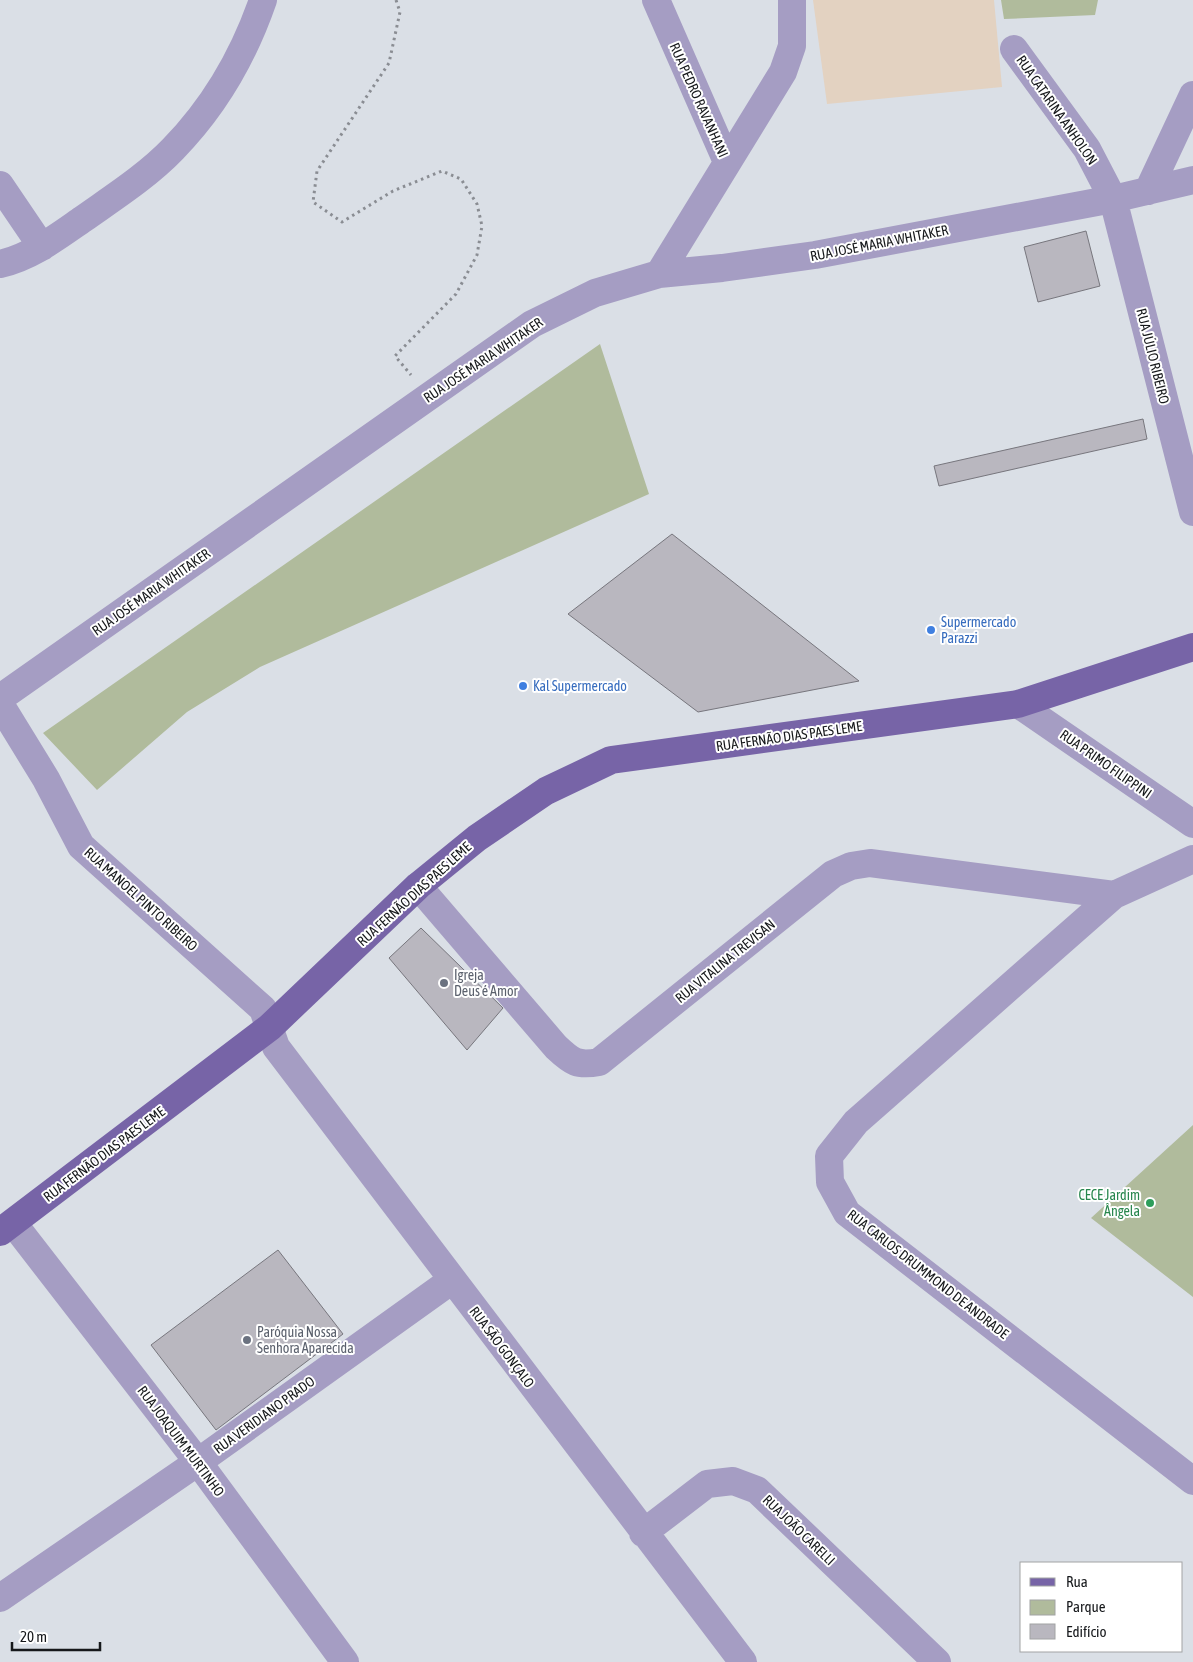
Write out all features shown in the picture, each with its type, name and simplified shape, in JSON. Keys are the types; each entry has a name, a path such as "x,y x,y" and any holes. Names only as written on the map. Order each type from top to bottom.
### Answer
{"main road":[{"name":"RUA FERNÃO DIAS PAES LEME","path":"6,1227 270,1027 418,886 477,838 546,791 611,760 1018,704 1193,647"}],"street":[{"path":"0,264 12,261 42,247 126,188 172,150 207,110 240,53 263,0"},
{"name":"RUA PEDRO RAVANHANI","path":"656,0 727,162 659,274"},
{"path":"727,162 783,72 792,46 792,0"},
{"name":"RUA CATARINA ANHOLON","path":"1014,49 1087,149 1113,198"},
{"path":"1148,191 1193,95"},
{"name":"RUA JOSÉ MARIA WHITAKER","path":"0,698 532,324 595,293 659,274 722,268 815,255 1113,198 1193,180"},
{"path":"0,185 42,247"},
{"name":"RUA JÚLIO RIBEIRO","path":"1113,198 1193,512"},
{"name":"RUA MANOEL PINTO RIBEIRO","path":"0,704 46,779 81,846 263,1009 270,1027"},
{"name":"RUA PRIMO FILIPPINI","path":"1018,704 1193,824"},
{"name":"RUA CARLOS DRUMMOND DE ANDRADE","path":"1193,859 1114,895 856,1122 829,1156 830,1182 847,1213 1193,1481"},
{"name":"RUA VITALINA TREVISAN","path":"418,886 556,1048 570,1060 584,1065 599,1062 833,874 851,866 870,863 1114,895"},
{"name":"RUA SÃO GONÇALO","path":"270,1027 276,1046 643,1533 743,1662"},
{"name":"RUA JOAQUIM MURTINHO","path":"6,1227 198,1462 345,1662"},
{"name":"RUA VERIDIANO PRADO","path":"0,1598 198,1462 452,1280"},
{"name":"RUA JOÃO CARELLI","path":"643,1533 707,1484 733,1481 757,1490 937,1662"}],"path":[{"path":"396,0 400,12 389,63 317,171 313,202 342,222 393,191 442,171 461,179 476,204 482,226 476,255 456,294 395,356 428,397"}],"shaded area":[{"path":"813,0 994,0 1002,87 827,104"}],"green space":[{"path":"1001,0 1098,0 1095,15 1004,19"},
{"path":"600,344 649,494 260,667 187,712 97,790 43,733"},
{"name":"CECE Jardim Ângela","path":"1193,1125 1193,1297 1091,1218"}],"building":[{"path":"1086,231 1100,286 1038,302 1024,247"},
{"path":"1143,419 1147,439 939,486 934,466"},
{"path":"672,534 859,681 698,712 568,614"},
{"name":"Igreja Deus é Amor","path":"421,928 503,1008 467,1050 389,958"},
{"name":"Paróquia Nossa Senhora Aparecida","path":"278,1250 343,1334 216,1430 151,1345"}],"place":[{"name":"Supermercado Parazzi","path":"931,630"},
{"name":"Kal Supermercado","path":"523,686"},
{"name":"Igreja Deus é Amor","path":"444,983"},
{"name":"CECE Jardim Ângela","path":"1150,1203"},
{"name":"Paróquia Nossa Senhora Aparecida","path":"247,1340"}]}
